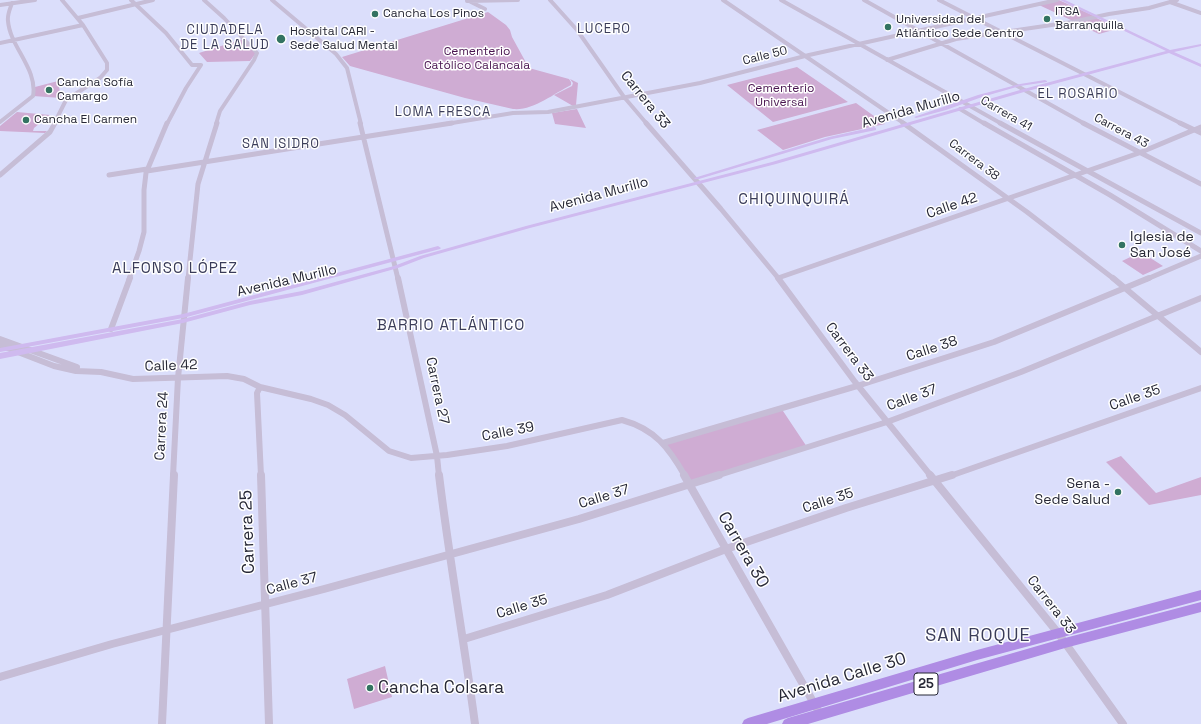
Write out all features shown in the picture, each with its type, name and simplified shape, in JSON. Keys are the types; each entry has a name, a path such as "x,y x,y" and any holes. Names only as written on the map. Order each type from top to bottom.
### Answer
{"highway":[{"name":"Avenida Calle 30","path":"748,724 977,655 1201,595"},
{"name":"Avenida Calle 30","path":"788,724 1065,643 1201,607"}],"main road":[{"path":"1062,0 1081,7"},
{"path":"1068,0 1167,49 1201,62"},
{"path":"1130,30 1201,66"},
{"name":"Avenida Murillo","path":"905,123 962,101 1016,86 1042,82 1201,41"},
{"name":"Avenida Murillo","path":"1,345 93,336 111,329 183,318 394,259 696,181 774,163 905,123 1084,75 1167,49 1201,45"},
{"name":"Avenida Murillo","path":"0,356 302,293 396,267 422,257 459,246 696,181"}],"street":[{"path":"0,5 35,0"},
{"path":"0,175 50,132 66,100 100,78 106,71 107,63 78,18 62,0"},
{"path":"111,329 119,304 129,282 143,239 145,224 143,194 147,170 182,94 201,65 192,65 166,33 131,0"},
{"path":"78,18 152,0"},
{"name":"Carrera 24","path":"162,724 178,378 198,184 220,111 254,60 257,53 224,18 204,0"},
{"name":"Carrera 27","path":"272,0 336,54 347,68 396,267 437,456 449,555 464,639 476,724"},
{"path":"466,1 518,0"},
{"name":"Carrera 33","path":"550,0 577,30 624,97 721,209 778,278 858,386 1058,633 1123,724"},
{"name":"Carrera 38","path":"723,0 808,55 905,123 1126,288 1201,352"},
{"name":"Carrera 41","path":"781,0 886,60 1201,233"},
{"name":"Carrera 43","path":"864,0 1016,86 1139,153 1201,184"},
{"path":"939,0 1078,72 1201,132"},
{"name":"Calle 50","path":"109,175 205,162 513,113 548,112 700,83 808,55 1057,0"},
{"path":"466,1 485,9"},
{"path":"476,5 477,2 482,1"},
{"path":"886,60 941,43 999,32 1072,22 1102,15 1149,8 1172,1 1201,12"},
{"path":"0,124 32,97 34,92 31,76 14,40 8,22 12,3"},
{"path":"0,43 83,25"},
{"path":"960,109 1116,199 1201,251"},
{"name":"Calle 42","path":"778,278 1008,199 1086,170 1139,153 1201,127"},
{"name":"Calle 38","path":"663,443 858,386 994,342 1201,256"},
{"name":"Calle 37","path":"0,677 112,644 449,555 579,518 887,422 1021,372 1201,298"},
{"name":"Calle 42","path":"1,345 54,366 76,371 82,370 134,379 231,377 244,379 260,387 323,403 345,415"},
{"name":"Carrera 25","path":"260,387 257,393 269,724"},
{"name":"Calle 35","path":"464,639 606,595 726,549 846,508 935,481 1201,388"},
{"name":"Calle 39","path":"345,415 382,447 398,455 417,458 507,446 622,420"},
{"name":"Carrera 30","path":"622,420 642,426 663,443 673,455 820,714"}],"green space":[{"path":"1059,0 1094,16 1073,21 1039,5"},
{"name":"Cementerio Católico Calancala","path":"488,12 506,25 510,30 512,37 529,68 569,79 571,85 535,105 520,109 513,109 465,98 350,66 342,57"},
{"path":"1096,18 1120,28 1099,34 1076,23"},
{"path":"243,39 256,53 250,61 207,62 199,53"},
{"name":"Cementerio Universal","path":"797,67 848,102 773,122 727,85"},
{"path":"570,79 578,83 576,105 573,106 554,95 572,86 573,83"},
{"name":"Cancha Sofía Camargo","path":"58,81 61,98 33,96 35,93 35,87"},
{"path":"856,103 885,124 825,137 783,150 757,130"},
{"path":"577,109 586,128 555,124 552,113"},
{"name":"Cancha El Carmen","path":"17,112 50,115 34,128 33,131 47,131 45,133 0,131 0,126"},
{"path":"1141,252 1163,266 1143,275 1122,261"},
{"path":"781,408 807,447 689,484 663,443"},
{"path":"1121,456 1156,493 1201,477 1201,495 1149,505 1106,462"},
{"name":"Cancha Colsara","path":"385,666 392,697 354,709 347,679"}],"place":[{"name":"Cancha Los Pinos","path":"375,14"},
{"name":"ITSA Barranquilla","path":"1047,19"},
{"name":"Universidad del Atlántico Sede Centro","path":"888,27"},
{"name":"Hospital CARI - Sede Salud Mental","path":"281,39"},
{"name":"Cancha Sofía Camargo","path":"49,90"},
{"name":"Cancha El Carmen","path":"26,120"},
{"name":"Iglesia de San José","path":"1122,245"},
{"name":"Sena - Sede Salud","path":"1118,492"},
{"name":"Cancha Colsara","path":"370,688"}],"district":[{"name":"LUCERO","path":"604,29"},
{"name":"CIUDADELA DE LA SALUD","path":"225,38"},
{"name":"EL ROSARIO","path":"1078,94"},
{"name":"LOMA FRESCA","path":"443,112"},
{"name":"SAN ISIDRO","path":"281,144"},
{"name":"CHIQUINQUIRÁ","path":"794,200"},
{"name":"ALFONSO LÓPEZ","path":"175,269"},
{"name":"BARRIO ATLÁNTICO","path":"451,326"},
{"name":"SAN ROQUE","path":"978,636"}]}
